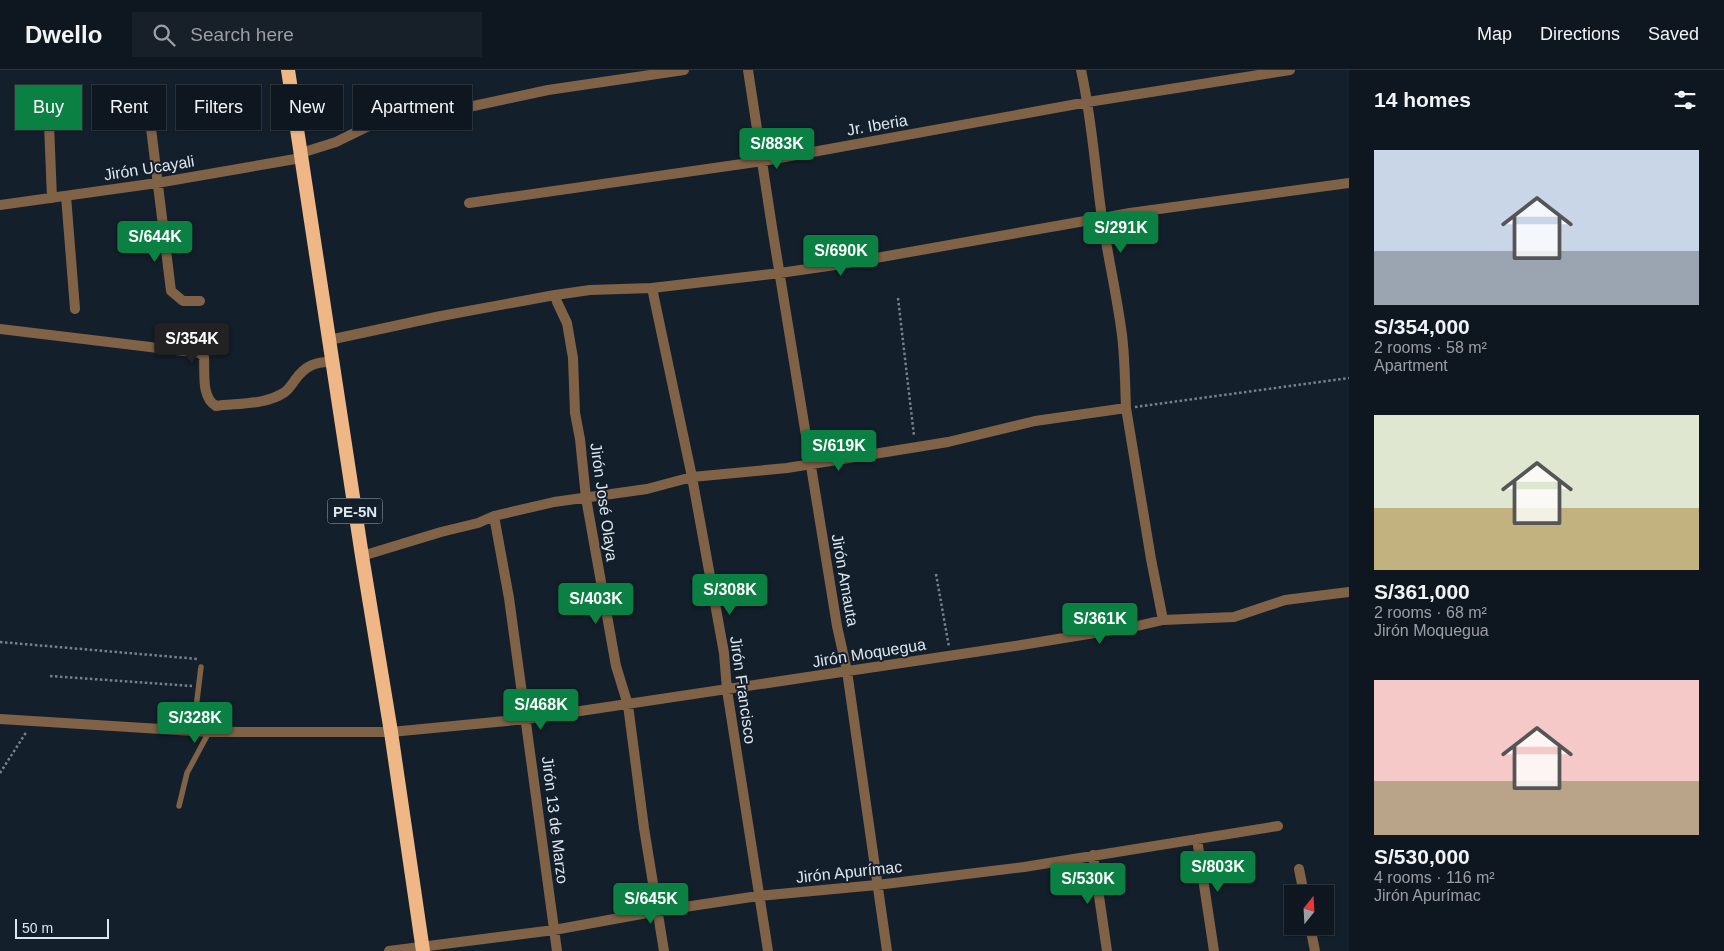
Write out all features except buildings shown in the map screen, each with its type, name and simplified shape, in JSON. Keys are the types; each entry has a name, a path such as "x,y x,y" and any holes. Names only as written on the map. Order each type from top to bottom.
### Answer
{"highway":[{"name":"PE-5N","path":"288,70 423,949"}],"street":[{"name":"Jirón Ucayali","path":"0,205 157,183 301,156 336,142 381,120 423,109 464,108 548,90 684,70"},
{"name":"Jirón Amauta","path":"748,70 837,626 847,671 887,951"},
{"path":"1081,70 1088,102 1102,218 1122,337 1126,408 1163,620"},
{"name":"Jr. Iberia","path":"469,203 763,161 1088,102 1290,70"},
{"path":"49,130 52,198"},
{"path":"151,130 171,291 183,301 200,301"},
{"path":"329,340 555,295 590,290 652,288 780,274 1102,218 1349,183"},
{"path":"66,196 75,309"},
{"name":"Jirón Francisco","path":"652,288 692,477 724,653 758,896 768,951"},
{"name":"Jirón José Olaya","path":"555,295 567,323 573,358 575,414 580,439 586,498 616,666 628,704 644,828 664,951"},
{"path":"0,329 200,353 204,357 206,396 210,403 216,406 266,400 287,391 298,376 308,367 321,361 332,362"},
{"path":"362,556 478,523 494,516 554,502 647,489 692,477 811,464 916,448 1035,421 1126,408"},
{"name":"Jirón 13 de Marzo","path":"494,516 509,598 527,719 558,951"},
{"name":"Jirón Moquegua","path":"0,719 209,732 391,732 527,719 728,690 1099,632 1163,620 1234,617 1285,600 1349,592"},
{"name":"Jirón Apurímac","path":"389,951 423,949 554,930 658,911 758,896 877,885 1024,867 1278,826"},
{"path":"1197,839 1214,951"},
{"path":"1093,855 1107,951"},
{"path":"1300,869 1303,885"},
{"path":"1312,935 1315,951"}],"lane":[{"path":"179,806 187,773 209,732 196,708 201,667"}],"path":[{"path":"898,298 916,448"},
{"path":"1126,408 1349,378"},
{"path":"936,574 950,655"},
{"path":"0,642 201,659 201,667"},
{"path":"50,676 198,687"},
{"path":"0,773 33,721"}]}
